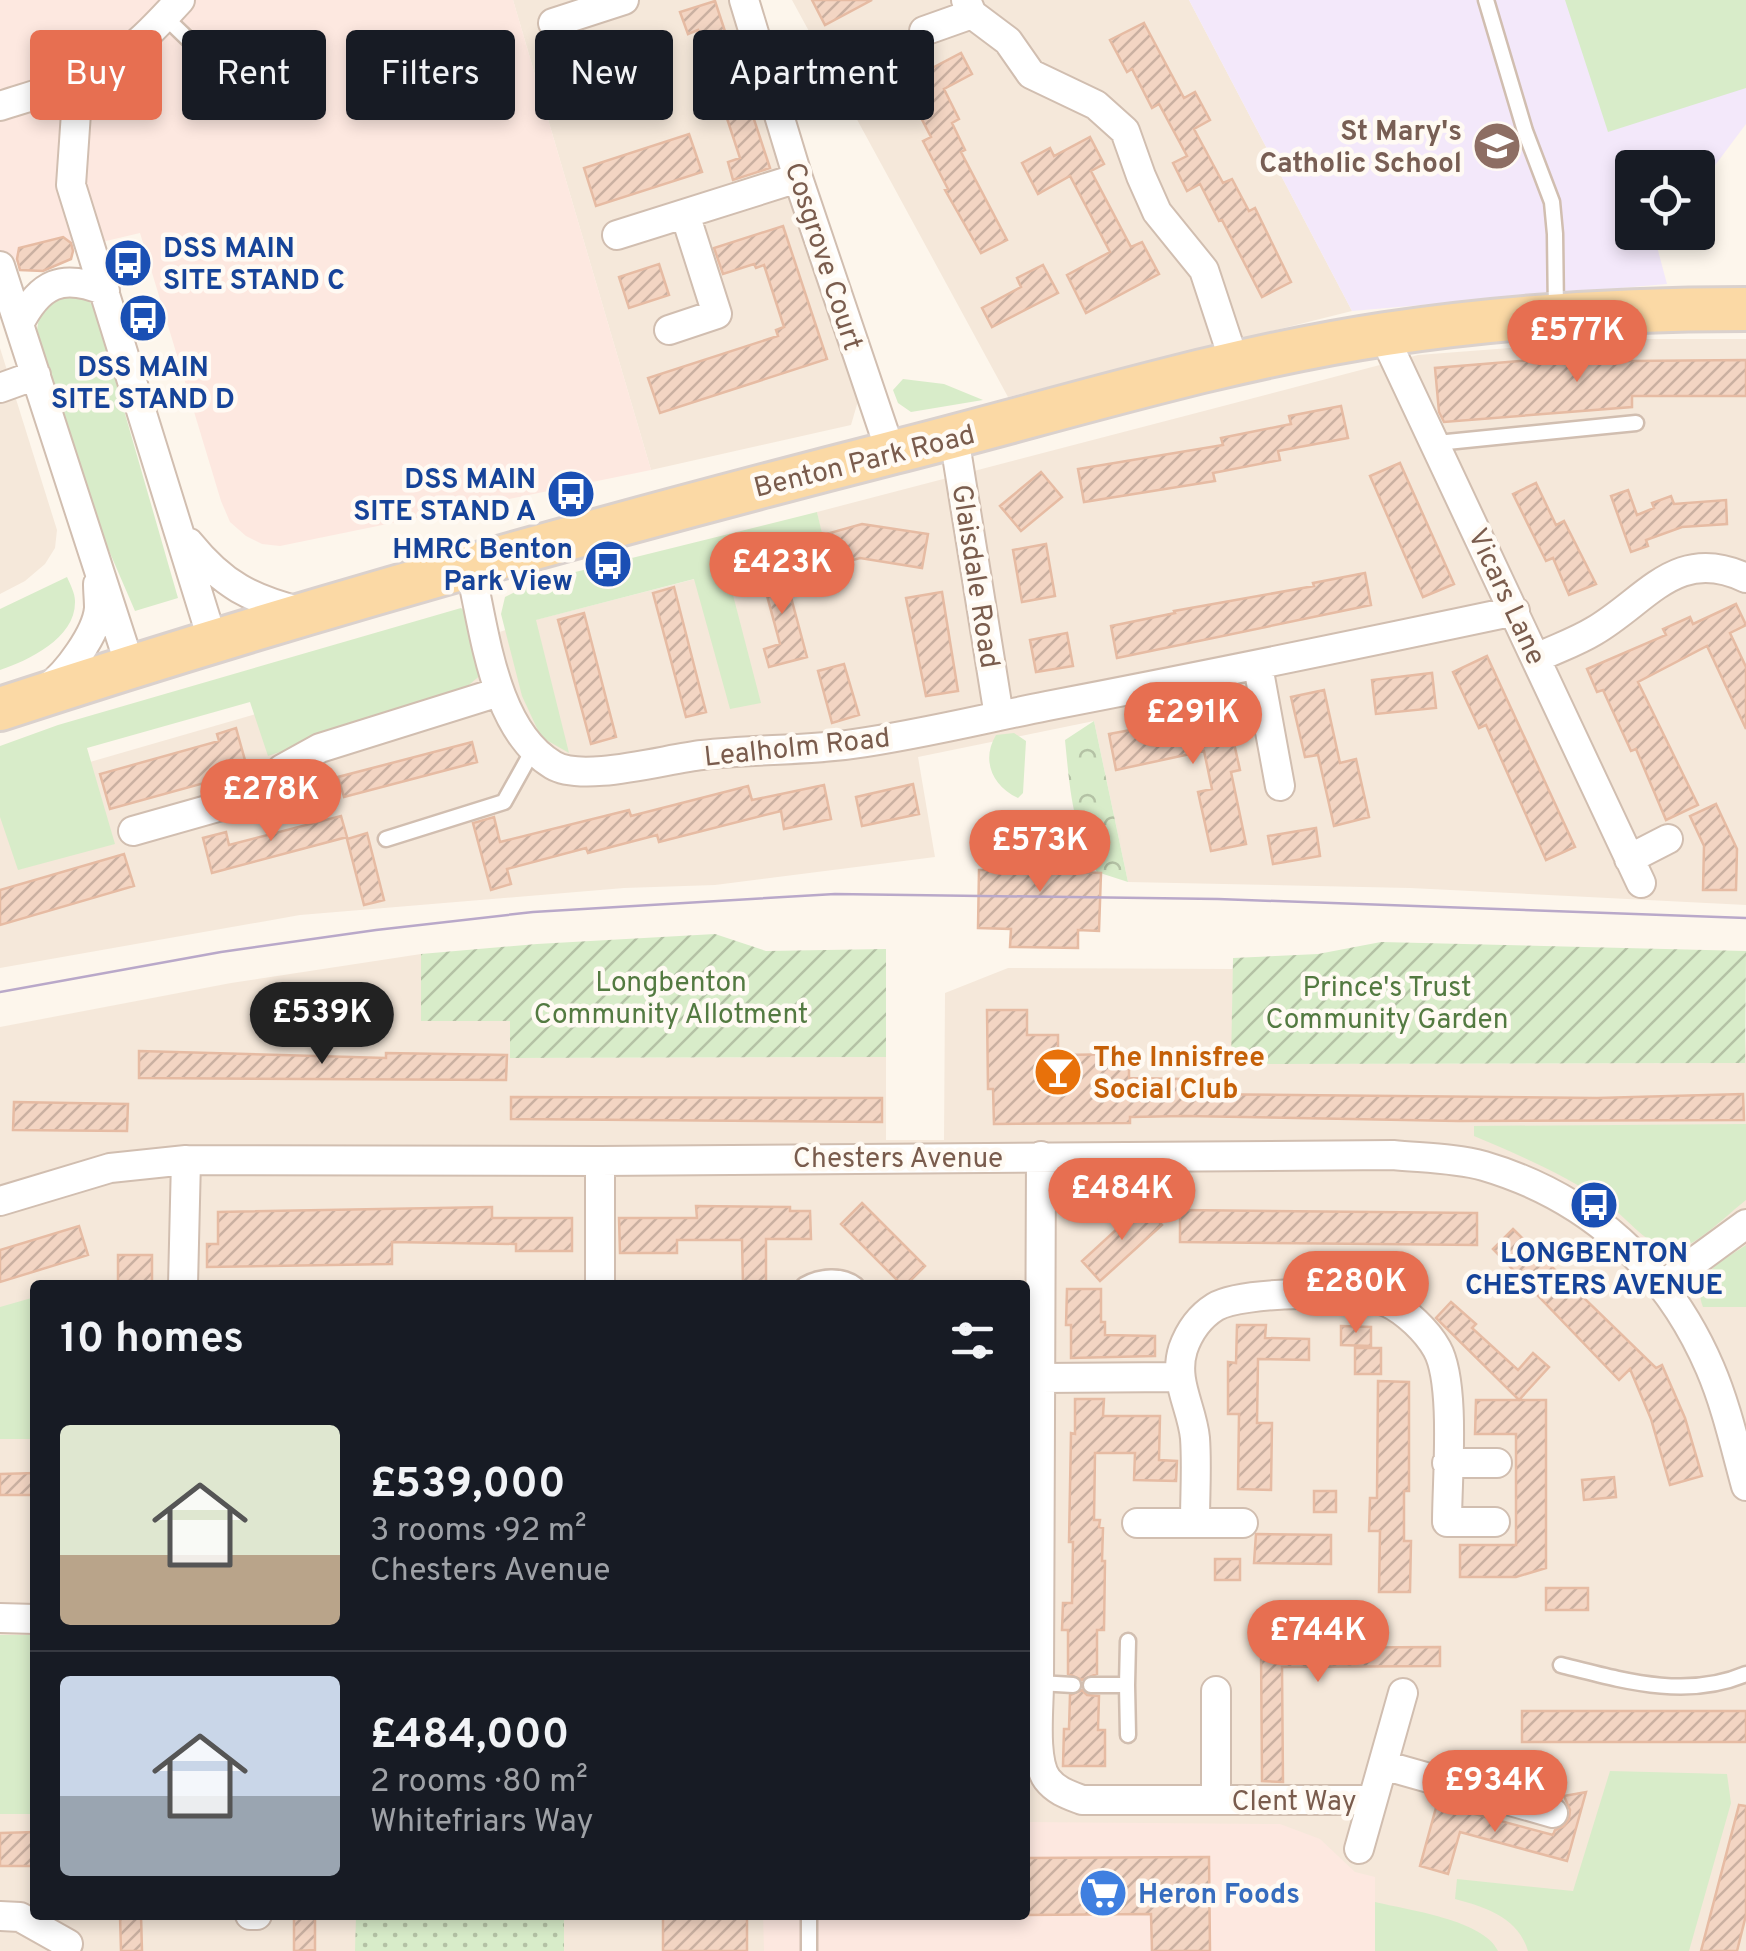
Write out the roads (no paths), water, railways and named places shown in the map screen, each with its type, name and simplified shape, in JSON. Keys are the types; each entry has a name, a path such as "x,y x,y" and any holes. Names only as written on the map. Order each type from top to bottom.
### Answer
{"main road":[{"name":"Benton Park Road","path":"17,703 308,613 737,492 1235,364 1384,334 1556,313 1746,310"}],"street":[{"path":"554,23 624,0"},
{"name":"Cosgrove Court","path":"744,0 798,178 891,453"},
{"path":"928,30 969,7 1008,41 1032,74 1096,105 1125,131 1140,176 1158,212 1204,270 1235,364"},
{"path":"147,30 172,8"},
{"path":"0,106 30,97"},
{"path":"76,120 71,185 214,642"},
{"path":"617,236 798,178"},
{"path":"669,330 717,314 685,214"},
{"path":"0,266 130,666"},
{"path":"19,324 28,305 52,284 84,282 105,291"},
{"name":"Vicars Lane","path":"1384,334 1635,871 1668,839"},
{"path":"0,388 36,376"},
{"name":"Glaisdale Road","path":"954,437 999,716"},
{"path":"182,534 208,566 237,590 308,613"},
{"path":"17,703 60,680 84,646 99,612 97,562"},
{"path":"1537,658 1594,632 1672,573 1701,567 1727,569 1746,578"},
{"path":"470,568 500,692 515,726 533,750"},
{"name":"Lealholm Road","path":"533,750 557,768 596,773 655,761 758,749 850,745 1258,666 1515,611"},
{"path":"1258,666 1280,786"},
{"path":"133,831 278,790 282,769 320,748 500,692"},
{"name":"Chesters Avenue","path":"0,1201 110,1168 186,1160 600,1161 1392,1154 1480,1165 1548,1189 1601,1224 1664,1284 1711,1370 1746,1486"},
{"path":"1039,1683 1032,1594 1042,1378 1041,1156"},
{"path":"182,1280 186,1160"},
{"path":"600,1161 600,1280"},
{"path":"1664,1284 1746,1224"},
{"path":"1195,1522 1195,1435 1179,1377 1188,1336 1195,1324 1217,1306 1257,1296 1374,1298 1403,1312 1439,1352 1446,1386 1447,1522 1494,1522"},
{"path":"1042,1378 1179,1377"},
{"path":"1447,1463 1497,1463"},
{"path":"1137,1523 1242,1522"},
{"path":"0,1618 30,1619"},
{"name":"Clent Way","path":"1039,1683 1040,1756 1046,1778 1060,1792 1082,1800 1372,1800"},
{"name":"Clent Way","path":"1216,1691 1216,1800"},
{"name":"Clent Way","path":"1358,1849 1403,1693"},
{"name":"Clent Way","path":"1382,1765 1553,1813"},
{"path":"0,1916 20,1917 68,1944"}],"lane":[{"path":"1486,0 1524,130 1552,202 1556,313"},
{"path":"172,8 189,30"},
{"path":"1437,443 1636,423"},
{"path":"386,840 504,802 533,750"},
{"path":"821,1280 847,1280"},
{"path":"1128,1641 1128,1735"},
{"path":"1561,1665 1661,1686 1716,1684 1746,1674"},
{"path":"1039,1683 1072,1685"},
{"path":"1091,1685 1127,1686"},
{"path":"809,1920 809,1951"}],"tram line":[{"path":"0,992 221,952 376,930 533,912 835,894 1218,899 1746,918"}],"place":[{"name":"St Mary's Catholic School","path":"1497,146"},
{"name":"DSS MAIN SITE STAND C","path":"128,263"},
{"name":"DSS MAIN SITE STAND D","path":"143,318"},
{"name":"DSS MAIN SITE STAND A","path":"571,494"},
{"name":"HMRC Benton Park View","path":"608,564"},
{"name":"The Innisfree Social Club","path":"1058,1072"},
{"name":"LONGBENTON CHESTERS AVENUE","path":"1594,1205"},
{"name":"Heron Foods","path":"1103,1893"}],"park label":[{"name":"Longbenton Community Allotment","path":"671,997"},
{"name":"Prince's Trust Community Garden","path":"1387,1002"}]}
